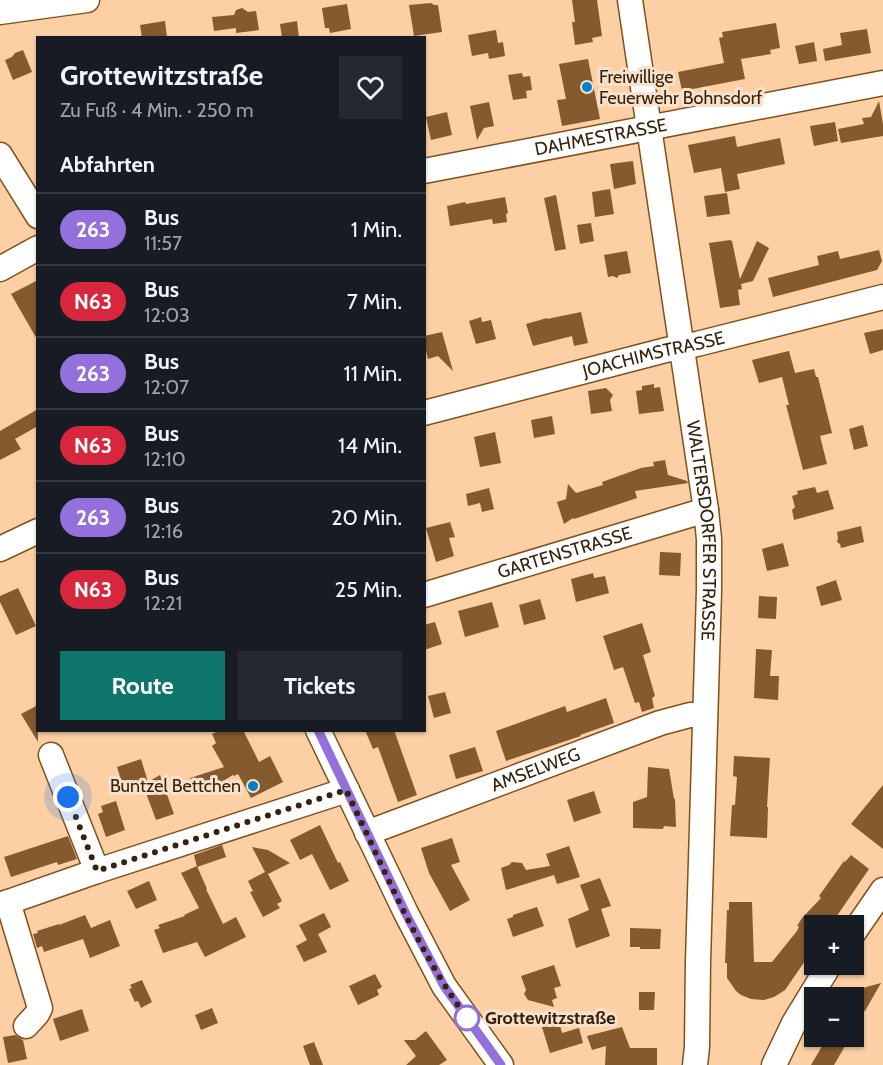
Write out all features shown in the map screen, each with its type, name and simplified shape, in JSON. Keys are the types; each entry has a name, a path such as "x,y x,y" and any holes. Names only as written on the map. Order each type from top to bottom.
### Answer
{"street":[{"path":"0,12 87,0"},
{"name":"WALTERSDORFER STRASSE","path":"630,0 706,510 710,568 695,1065"},
{"name":"DAHMESTRASSE","path":"426,171 883,82"},
{"path":"0,154 36,213"},
{"path":"0,269 36,249"},
{"name":"JOACHIMSTRASSE","path":"426,412 883,297"},
{"name":"GARTENSTRASSE","path":"426,594 706,510"},
{"path":"0,549 36,532"},
{"name":"AMSELWEG","path":"367,833 660,723 690,715 705,715"},
{"path":"319,732 406,914 444,986 501,1065"},
{"path":"51,755 97,871"},
{"path":"26,1026 40,1008 4,903 346,790"},
{"path":"864,918 883,890"},
{"path":"774,1065 795,1023 824,975"}],"building":[{"path":"572,0 597,0 602,36 592,38 593,42 575,45"},
{"path":"431,3 438,5 442,32 414,36 409,5"},
{"path":"347,4 351,29 330,33 329,28 325,28 322,8"},
{"path":"242,8 248,12 256,11 259,30 236,33 236,28 214,31 212,17 234,15 236,10"},
{"path":"165,21 167,36 142,36 140,25"},
{"path":"297,21 299,36 282,36 280,24"},
{"path":"776,23 780,48 770,50 771,54 741,59 745,79 682,91 678,72 724,63 719,38 723,37 722,32"},
{"path":"867,29 871,53 825,61 823,49 842,45 840,33"},
{"path":"496,30 498,43 503,42 505,56 489,59 488,53 472,56 468,35"},
{"path":"814,42 817,61 799,64 795,46"},
{"path":"23,50 32,72 13,80 5,60"},
{"path":"588,59 600,119 562,126 557,100 566,99 559,64"},
{"path":"522,73 523,77 530,76 532,90 526,91 527,98 513,100 508,75"},
{"path":"879,101 883,136 841,143 838,129 864,124 862,118 871,117"},
{"path":"489,102 494,126 484,128 477,140 470,106"},
{"path":"447,112 452,135 431,140 426,117"},
{"path":"835,122 838,141 814,146 810,126"},
{"path":"735,136 737,147 780,138 785,164 737,174 740,189 725,192 721,168 694,173 688,145"},
{"path":"633,161 636,184 614,189 610,164"},
{"path":"610,189 614,214 595,217 592,192"},
{"path":"727,193 730,214 707,217 704,196"},
{"path":"556,195 566,249 555,251 544,198"},
{"path":"505,197 507,222 493,224 492,219 450,226 447,206"},
{"path":"591,223 594,241 580,244 577,225"},
{"path":"730,240 740,279 757,241 769,248 753,281 741,284 742,289 738,290 740,305 720,308 709,243"},
{"path":"879,250 882,261 877,270 773,297 768,278 819,265 817,256 838,251 840,259"},
{"path":"627,251 631,273 619,275 617,278 608,277 604,255"},
{"path":"36,281 36,338 11,294"},
{"path":"581,312 588,343 574,346 572,336 533,346 526,324"},
{"path":"481,317 482,322 491,320 496,339 476,344 469,321"},
{"path":"883,329 883,350 870,354 864,333"},
{"path":"442,332 453,371 438,356 428,359 426,336"},
{"path":"789,351 795,373 814,369 832,433 820,436 827,464 803,470 786,405 789,405 782,377 759,383 752,360"},
{"path":"654,384 654,388 660,387 664,411 639,414 636,391 642,390 642,386"},
{"path":"606,388 613,395 610,400 612,411 591,414 588,391"},
{"path":"36,410 36,427 15,439 21,449 0,460 0,431"},
{"path":"552,416 555,434 534,438 531,420"},
{"path":"863,425 868,446 854,450 849,429"},
{"path":"495,432 501,463 480,467 474,437"},
{"path":"665,460 668,475 688,483 635,491 637,498 573,518 564,524 557,502 566,499 568,484 576,493 603,485 602,482 641,468 654,466 653,462"},
{"path":"815,487 817,493 828,490 834,509 794,520 792,510 795,507 792,496 798,494 797,491"},
{"path":"489,488 494,509 482,512 480,503 468,506 466,494"},
{"path":"450,522 455,537 449,538 454,556 436,562 426,528"},
{"path":"861,526 864,542 841,548 837,542 837,532"},
{"path":"783,543 789,566 767,571 762,549"},
{"path":"660,552 681,553 680,576 659,575"},
{"path":"593,573 594,578 605,576 609,593 576,602 571,579"},
{"path":"836,580 842,600 821,606 816,587"},
{"path":"18,588 36,626 16,635 0,602 0,596"},
{"path":"759,596 777,597 776,619 758,618"},
{"path":"540,599 546,619 524,625 519,605"},
{"path":"492,602 499,627 465,637 458,611"},
{"path":"435,622 442,644 426,649 426,624"},
{"path":"642,623 651,652 643,655 655,696 652,698 654,708 642,712 639,702 635,703 623,667 614,670 603,636"},
{"path":"756,649 772,650 770,676 779,676 778,700 754,698"},
{"path":"445,692 451,713 434,718 428,696"},
{"path":"606,698 614,723 506,761 496,731 565,706 567,712"},
{"path":"36,706 38,742 21,714"},
{"path":"244,732 259,762 270,756 283,782 251,798 238,774 196,794 190,778 224,767 212,746 216,743 212,734"},
{"path":"366,732 395,732 417,795 398,802 378,747 373,749"},
{"path":"475,747 483,771 456,779 449,755"},
{"path":"734,756 770,758 767,838 730,836 737,777 733,776"},
{"path":"141,759 148,782 124,790 117,767"},
{"path":"648,767 669,769 675,799 676,827 633,828 633,802 647,797"},
{"path":"160,775 174,814 156,820 143,785"},
{"path":"883,785 883,849 851,824"},
{"path":"594,791 601,813 574,822 567,800"},
{"path":"116,801 125,830 106,837 98,814 103,812 101,806"},
{"path":"320,825 349,881 330,890 312,854 300,860 290,840"},
{"path":"68,836 77,859 58,865 57,862 11,877 4,857"},
{"path":"452,838 460,862 451,865 470,900 450,911 429,873 421,848"},
{"path":"222,845 226,857 197,867 194,855"},
{"path":"569,846 580,877 557,884 554,875 506,890 501,868 512,862 522,863 526,870 550,866 546,854"},
{"path":"252,847 268,850 290,863 268,874 282,901 277,904 280,908 263,917 250,892 253,891 248,881 265,872"},
{"path":"851,855 869,869 838,915 805,915 821,898 819,896"},
{"path":"197,866 223,924 236,917 246,937 205,957 197,942 163,953 154,930 160,928 158,925 185,916 199,908 181,873"},
{"path":"600,878 611,906 601,909 610,936 576,948 568,919 589,910 580,885"},
{"path":"149,881 157,900 136,909 127,891"},
{"path":"729,902 752,902 754,962 772,962 797,931 804,916 804,962 785,990 764,1000 751,999 736,991 727,978 727,963 725,963"},
{"path":"537,907 544,926 513,937 507,919"},
{"path":"324,913 331,927 318,934 327,952 304,962 296,946 307,940 299,925"},
{"path":"85,915 91,928 110,920 120,946 90,958 83,939 44,952 42,946 37,948 33,934 38,933 37,931"},
{"path":"630,928 661,929 660,949 630,947"},
{"path":"554,965 561,986 554,988 557,998 552,1000 554,1007 528,1000 524,994 526,990 521,976"},
{"path":"375,974 382,987 377,990 379,995 358,1005 349,986"},
{"path":"142,980 152,1002 141,1008 138,1001 135,1002 129,989 132,988 130,985"},
{"path":"881,983 865,1011 864,1011 864,988"},
{"path":"639,992 655,992 654,1010 639,1010"},
{"path":"212,1008 218,1023 201,1030 195,1015"},
{"path":"82,1009 89,1031 60,1041 53,1019"},
{"path":"558,1018 562,1033 579,1028 583,1043 550,1053 541,1024"},
{"path":"622,1027 630,1048 657,1048 657,1065 605,1065 606,1046 592,1050 587,1036"},
{"path":"426,1031 447,1060 439,1065 406,1065 416,1056 404,1040 415,1040"},
{"path":"15,1035 23,1040 27,1059 8,1063 3,1037"},
{"path":"314,1042 323,1065 310,1065 303,1046"},
{"path":"822,1047 845,1047 834,1065 811,1065"}],"bus line":[{"name":"263","path":"319,732 406,914 444,986 501,1065"}],"place":[{"name":"Freiwillige Feuerwehr Bohnsdorf","path":"587,87"},
{"name":"Buntzel Bettchen","path":"253,786"},
{"name":"Grottewitzstraße","path":"467,1018"}],"route":[{"path":"68,797 97,871 346,790 444,986 467,1018"}]}
